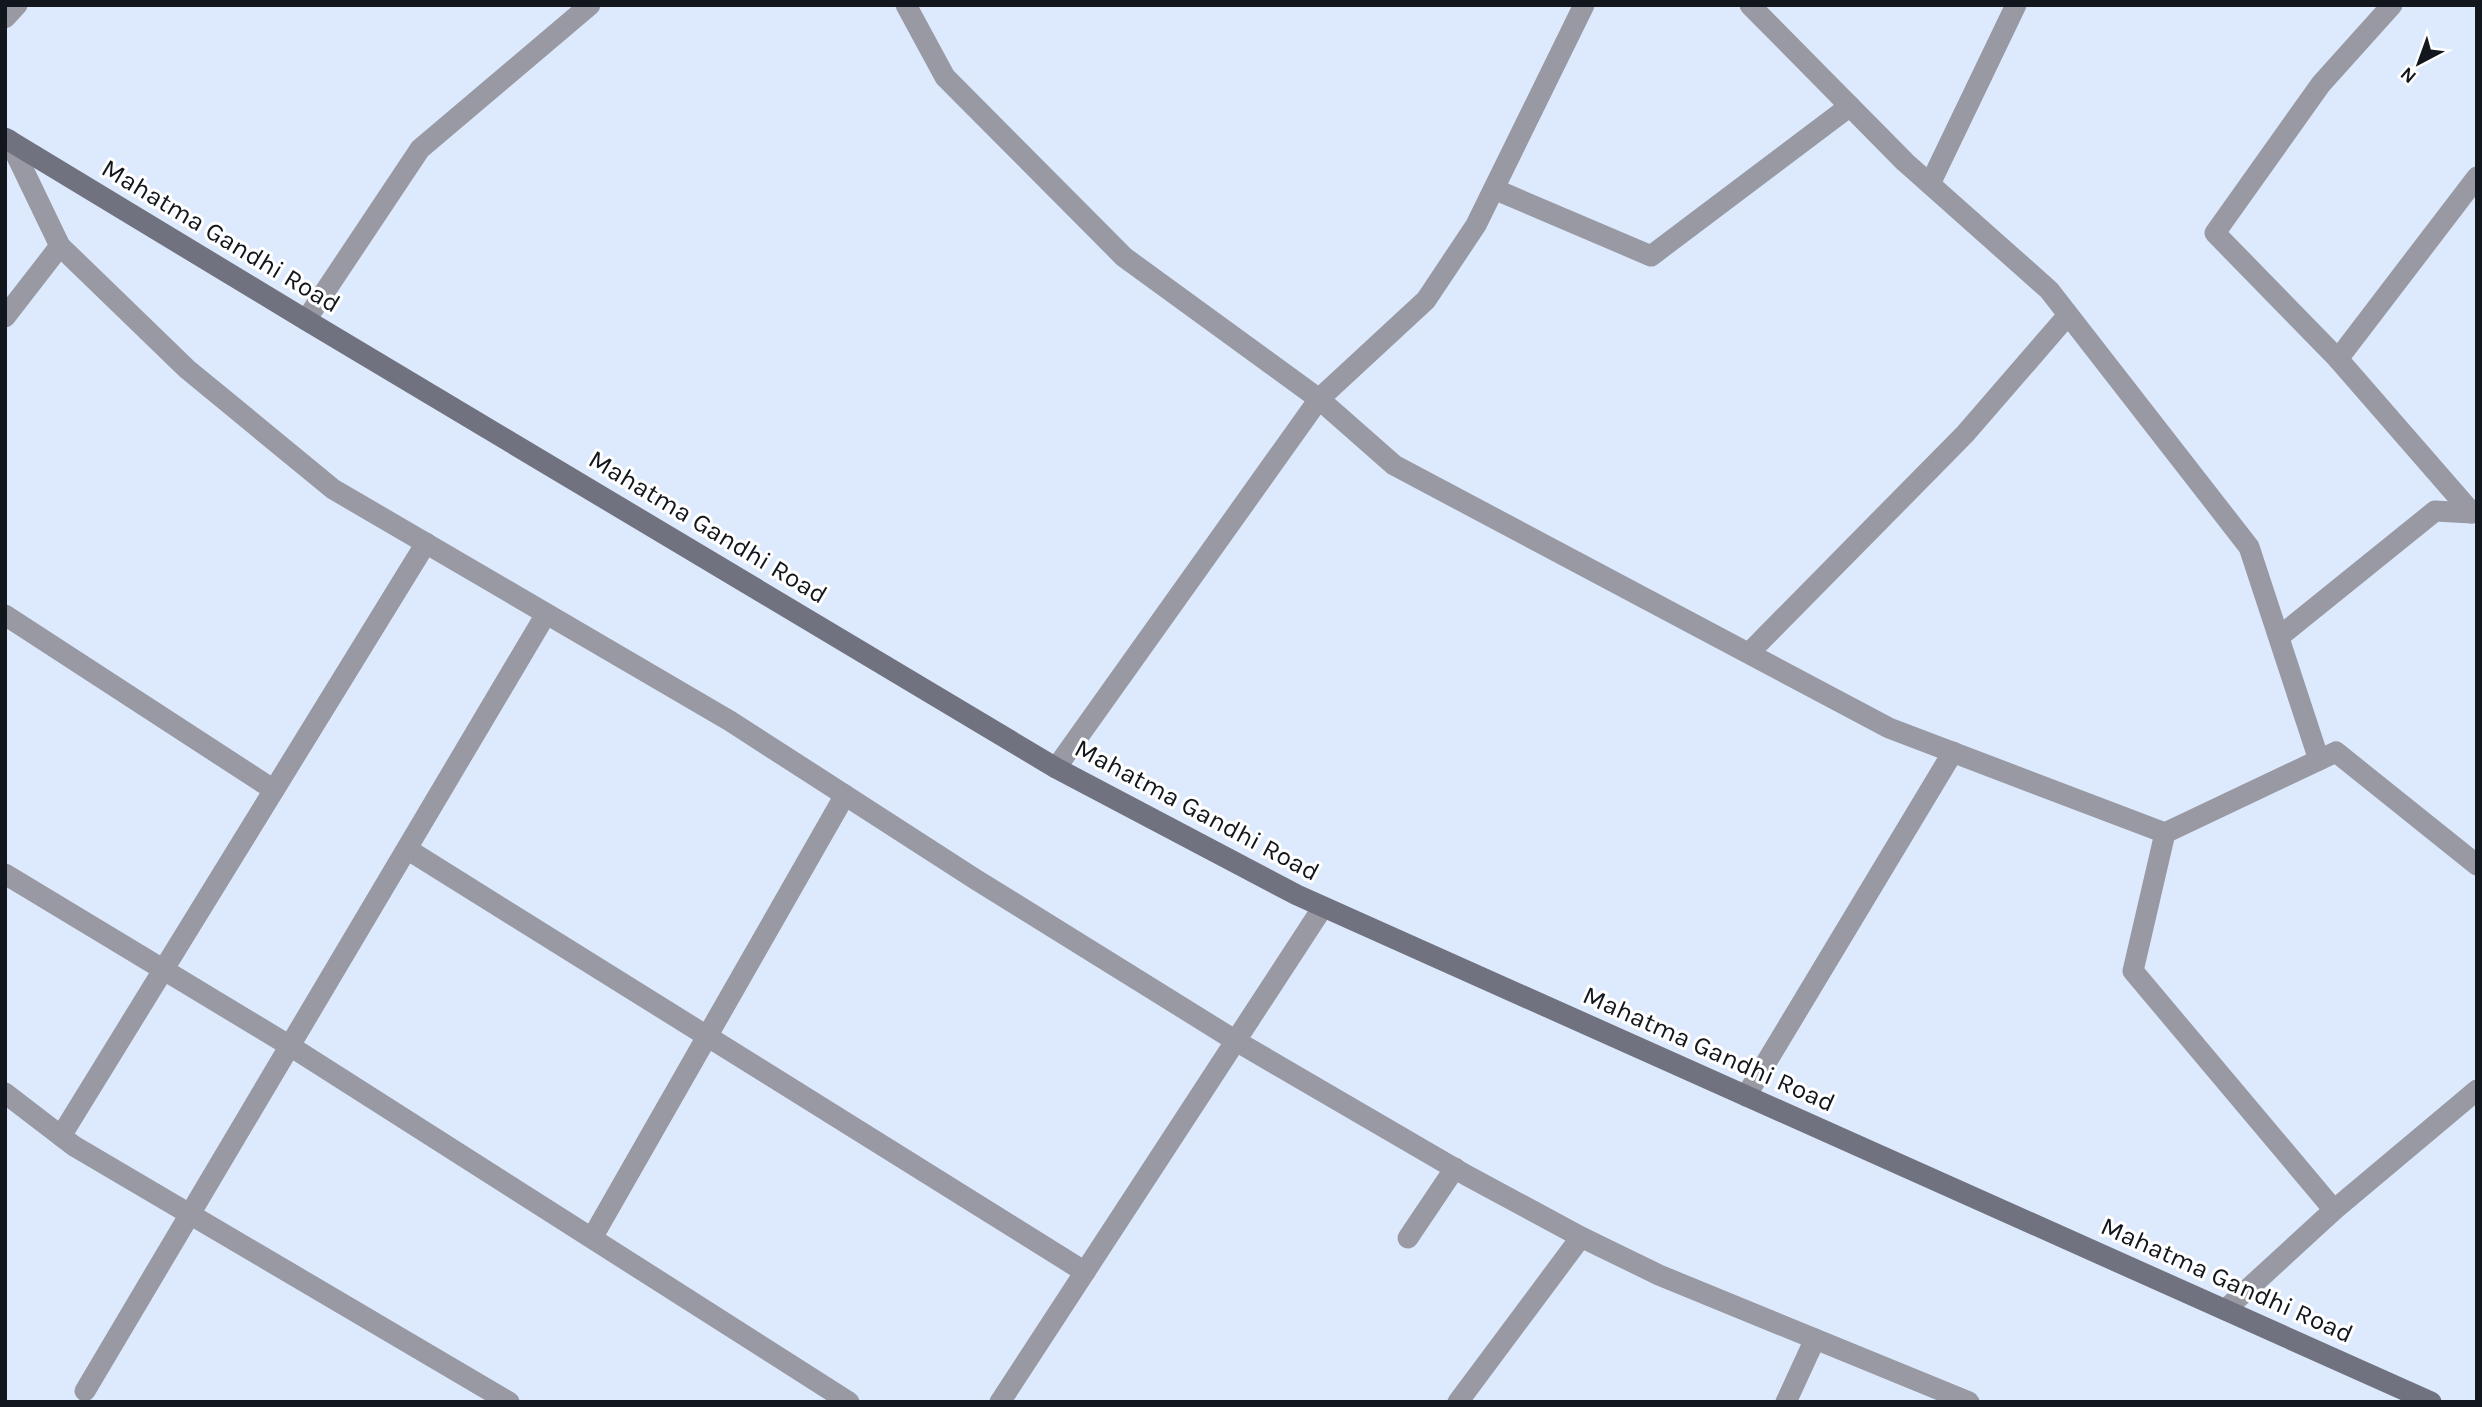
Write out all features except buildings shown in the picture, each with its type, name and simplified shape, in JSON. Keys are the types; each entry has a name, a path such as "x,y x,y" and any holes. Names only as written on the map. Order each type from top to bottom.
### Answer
{"street":[{"path":"5,18 17,5"},
{"path":"306,320 420,149 590,5"},
{"path":"906,5 945,77 1124,257 1319,399 1394,465 1889,728 2165,833 2336,752 2477,866"},
{"path":"1056,768 1319,399 1426,300 1476,225 1584,5"},
{"path":"1750,5 1930,184 2049,290 2249,547 2319,760"},
{"path":"1930,184 2016,5"},
{"path":"2392,5 2321,84 2214,233 2338,359 2474,511"},
{"path":"1494,189 1651,256 1850,106"},
{"path":"7,139 60,246 187,369 333,489 730,721 1236,1041 1455,1168 1581,1237 1659,1275 1969,1402"},
{"name":"Mahatma Gandhi Road","path":"7,139 1056,768 1323,907 2431,1402"},
{"path":"2338,359 2477,177"},
{"path":"5,317 60,246"},
{"path":"1749,653 1965,434 2068,315"},
{"path":"2278,636 2435,510 2474,511"},
{"path":"61,1136 426,543"},
{"path":"85,1391 546,614"},
{"path":"5,615 274,790"},
{"path":"1746,1096 1953,752"},
{"path":"592,1238 845,795"},
{"path":"2165,833 2133,971 2334,1210"},
{"path":"407,849 1085,1272"},
{"path":"5,874 290,1045 849,1402"},
{"path":"1000,1402 1323,907"},
{"path":"2225,1310 2334,1210 2477,1090"},
{"path":"5,1093 74,1146 509,1402"},
{"path":"1408,1238 1455,1168"},
{"path":"1458,1402 1581,1237"},
{"path":"1786,1402 1815,1339"}]}
